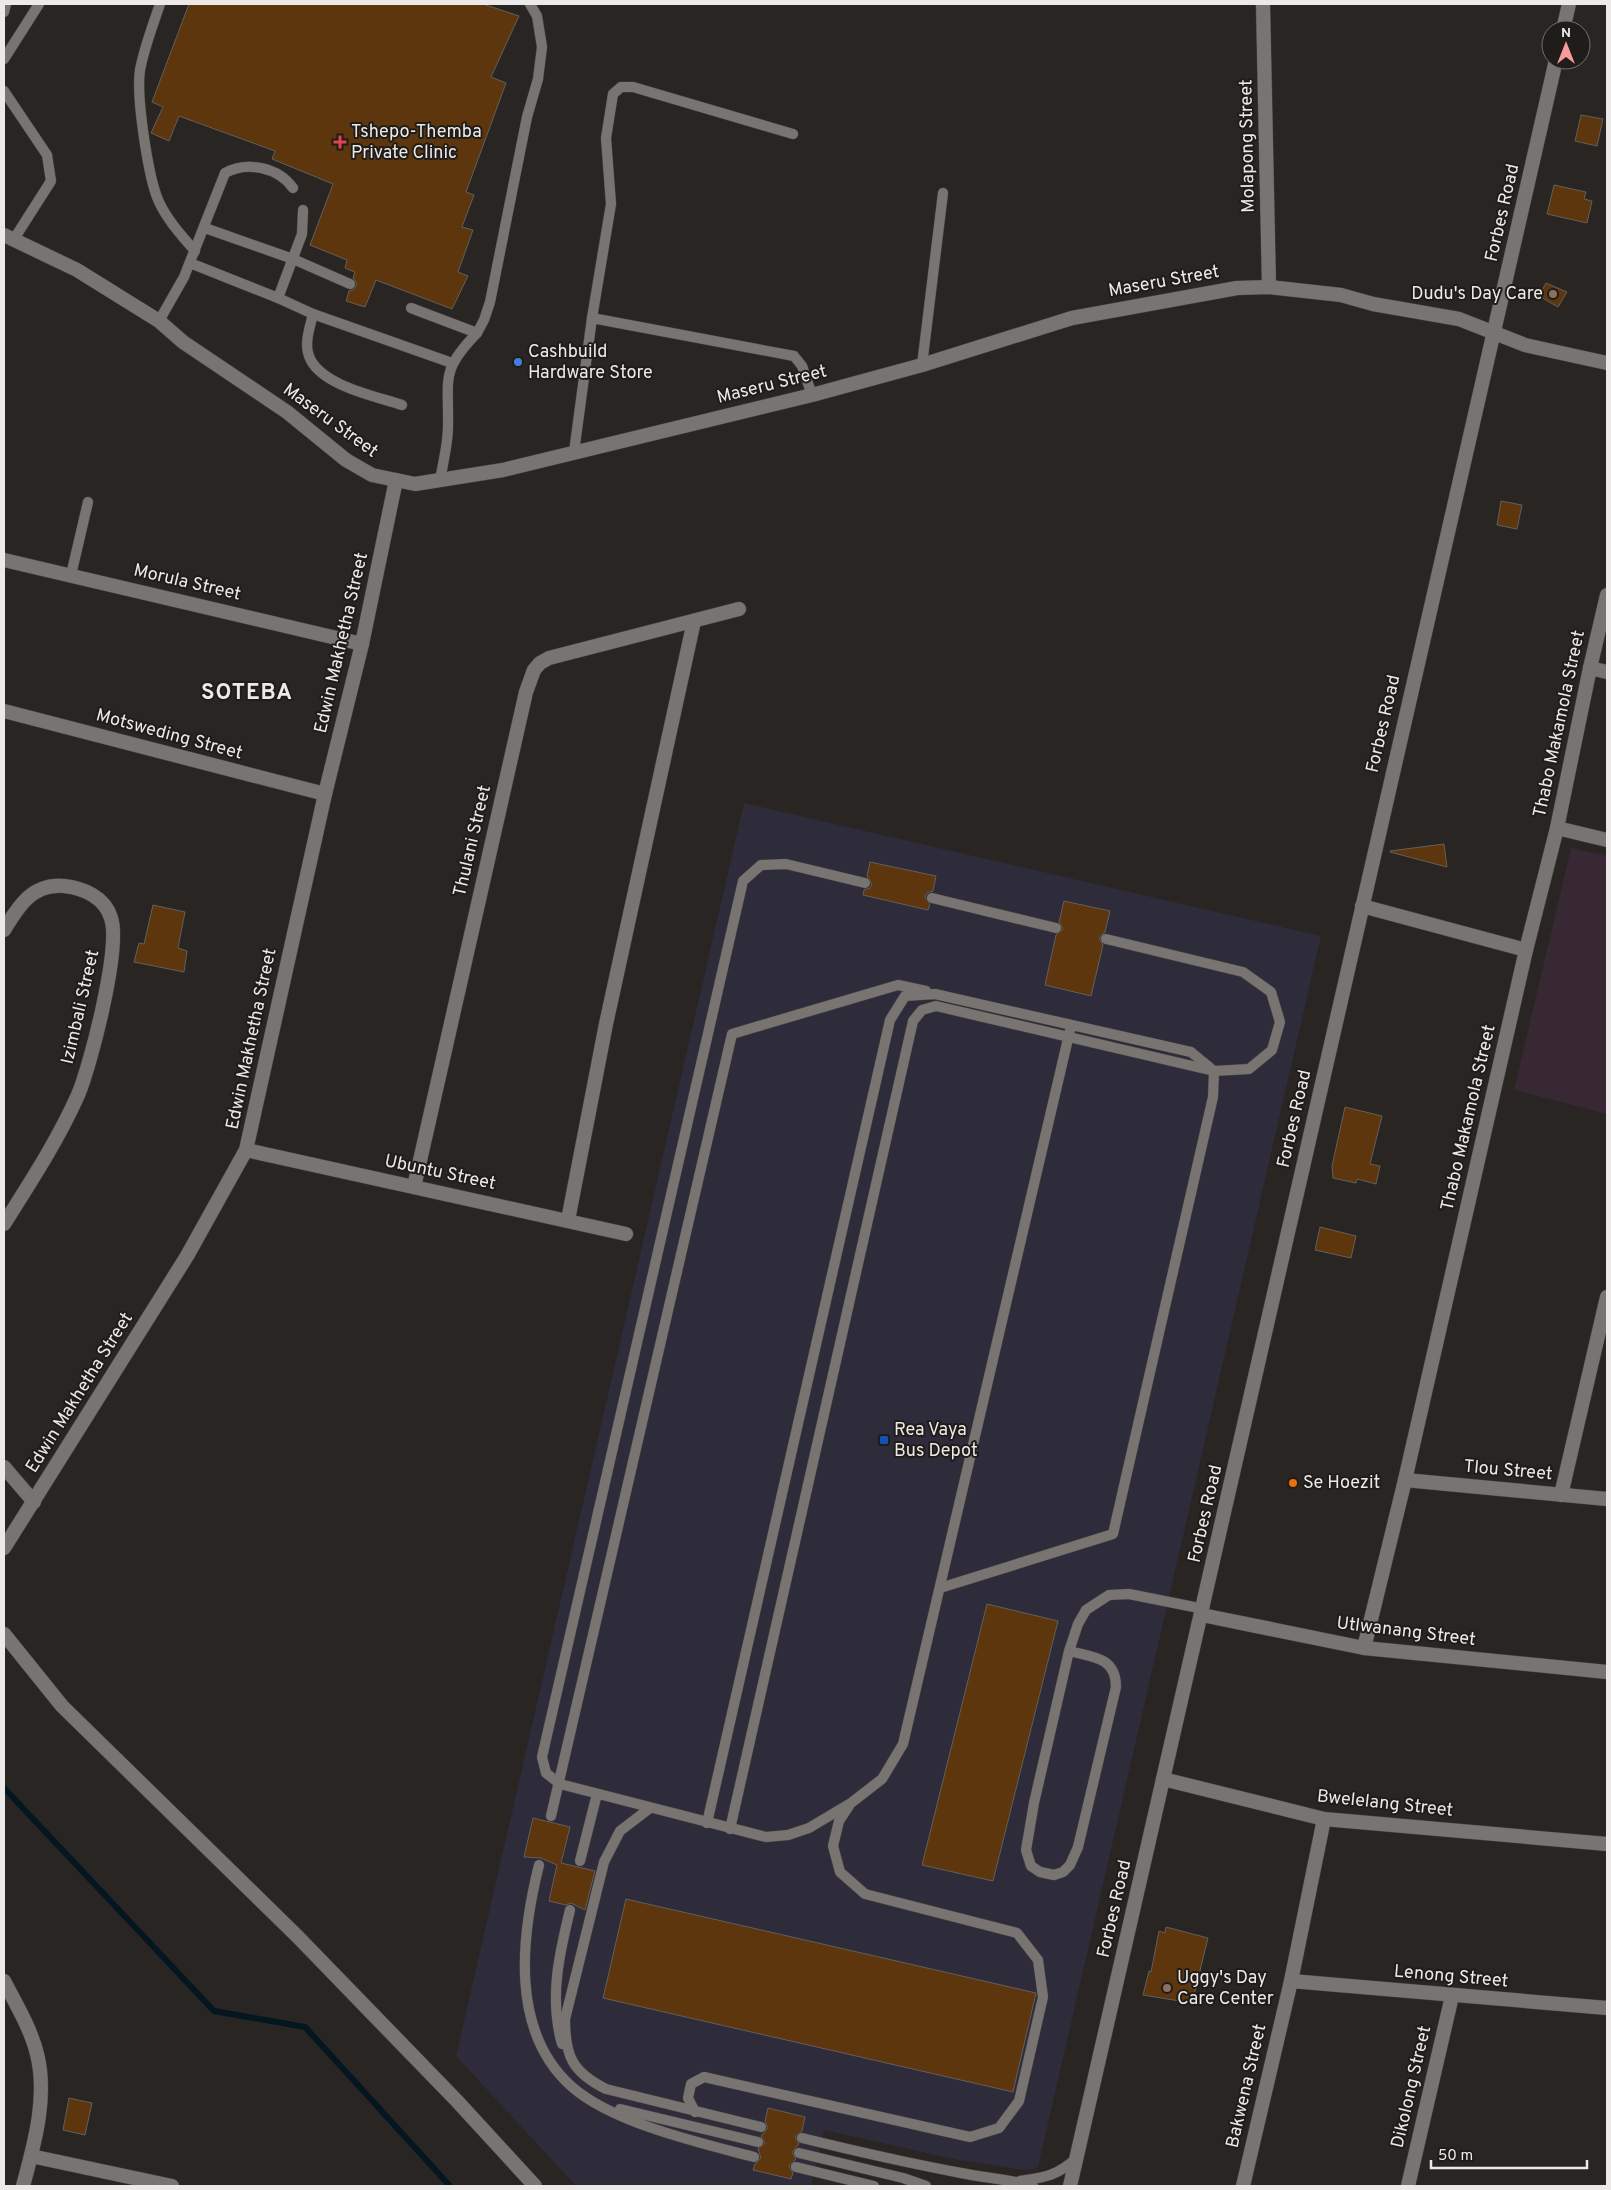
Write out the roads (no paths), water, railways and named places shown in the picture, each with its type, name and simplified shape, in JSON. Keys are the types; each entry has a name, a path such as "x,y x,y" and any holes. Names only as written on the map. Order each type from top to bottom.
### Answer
{"street":[{"name":"Molapong Street","path":"1263,4 1269,287"},
{"path":"1565,20 1569,4"},
{"name":"Forbes Road","path":"1070,2186 1203,1612 1362,906 1496,333 1554,70"},
{"name":"Maseru Street","path":"9,237 78,270 159,321 183,342 286,412 346,460 372,475 415,484 503,470 812,395 922,365 1072,318 1237,288 1269,287 1342,295 1373,304 1458,319 1525,345 1607,363"},
{"name":"Edwin Makhetha Street","path":"4,1548 187,1256 246,1150 325,794 362,644 396,480"},
{"name":"Morula Street","path":"4,560 362,644"},
{"name":"Thabo Makamola Street","path":"1364,1648 1405,1480 1526,950 1557,828 1607,595"},
{"name":"Thulani Street","path":"414,1187 526,692 534,670 545,660 560,654 739,610"},
{"path":"568,1220 606,1024 694,621"},
{"path":"1590,668 1607,672"},
{"name":"Motsweding Street","path":"4,711 325,794"},
{"path":"1557,828 1607,840"},
{"name":"Izimbali Street","path":"4,930 20,905 29,896 44,887 62,886 88,892 104,905 111,916 115,939 104,999 84,1079 77,1096 29,1186 4,1224"},
{"path":"1362,906 1526,950"},
{"name":"Ubuntu Street","path":"246,1150 626,1234"},
{"path":"1561,1495 1607,1297"},
{"path":"4,1467 34,1502"},
{"name":"Tlou Street","path":"1405,1480 1607,1499"},
{"name":"Utlwanang Street","path":"1203,1612 1364,1648 1607,1672"},
{"path":"4,1634 62,1706 297,1936 458,2101 535,2186"},
{"name":"Bwelelang Street","path":"1163,1779 1324,1819 1607,1844"},
{"name":"Bakwena Street","path":"1243,2186 1291,1980 1324,1819"},
{"name":"Lenong Street","path":"1291,1980 1452,1996 1607,2008"},
{"path":"4,1982 28,2030 37,2053 40,2074 40,2106 31,2156 23,2186"},
{"name":"Dikolong Street","path":"1408,2186 1452,1996"},
{"path":"31,2156 172,2186"}],"lane":[{"path":"4,12 6,4"},
{"path":"4,59 39,4"},
{"path":"160,4 140,70 139,90 150,172 159,201 170,222 196,251"},
{"path":"440,480 448,427 447,384 452,363 476,333 484,320 490,302 527,117 538,79 542,47 537,16 530,4"},
{"path":"574,452 592,318 612,204 606,138 613,94 622,87 633,87 793,134"},
{"path":"4,91 47,155 51,181 9,237"},
{"path":"159,321 196,251 225,173 236,166 262,168 285,177 293,188"},
{"path":"922,365 943,193"},
{"path":"278,298 302,234 303,210"},
{"path":"204,228 293,259 350,284"},
{"path":"190,264 278,298 312,314 452,363"},
{"path":"410,308 476,333"},
{"path":"312,314 307,337 308,356 318,371 334,382 402,405"},
{"path":"592,318 794,356 802,366 812,395"},
{"path":"71,575 88,502"},
{"path":"865,883 786,864 761,865 743,881 542,1757 546,1773 560,1784 766,1837 788,1836 809,1828 851,1803 882,1779 903,1744 1070,1038 1071,1026"},
{"path":"932,898 1056,928"},
{"path":"730,1829 913,1021 922,1010 936,1006 1214,1071 1249,1069 1272,1050 1280,1022 1271,992 1243,972 1106,940"},
{"path":"551,1816 560,1784 732,1034 898,985 1191,1052 1214,1071"},
{"path":"707,1823 890,1020 905,996 936,994"},
{"path":"940,1588 1113,1534 1214,1097 1214,1071"},
{"path":"1069,1650 1106,1663 1115,1674 1116,1687 1078,1847 1070,1865 1064,1872 1054,1875 1040,1872 1031,1866 1026,1850 1034,1803 1069,1650 1078,1624 1086,1610 1109,1595 1129,1594 1203,1612"},
{"path":"580,1861 597,1794"},
{"path":"695,2112 688,2098 691,2084 704,2077 970,2137 999,2128 1019,2101 1044,1997 1038,1960 1016,1933 865,1894 840,1872 833,1846 839,1821 851,1803"},
{"path":"574,2067 565,2041 565,2019 604,1862 620,1831 650,1808"},
{"path":"539,1865 531,1898 526,1935 524,1974 528,2008 536,2039 552,2067 572,2087 599,2104 643,2125 754,2157"},
{"path":"570,1910 558,1959 554,1993 557,2028 563,2048 574,2067 588,2080 606,2089 761,2127"},
{"path":"599,2104 758,2142"},
{"path":"802,2138 904,2162 964,2174 1016,2181 1033,2186"},
{"path":"799,2153 903,2178 926,2186"},
{"path":"1016,2181 1043,2178 1061,2172 1077,2158"},
{"path":"796,2167 874,2186"}],"waterway":[{"path":"4,1788 214,2011 305,2027 450,2186"}],"place":[{"name":"Tshepo-Themba Private Clinic","path":"340,142"},
{"name":"Dudu's Day Care","path":"1553,294"},
{"name":"Cashbuild Hardware Store","path":"518,362"},
{"name":"Rea Vaya Bus Depot","path":"884,1440"},
{"name":"Se Hoezit","path":"1293,1483"},
{"name":"Uggy's Day Care Center","path":"1167,1988"}],"district":[{"name":"SOTEBA","path":"247,693"}]}
